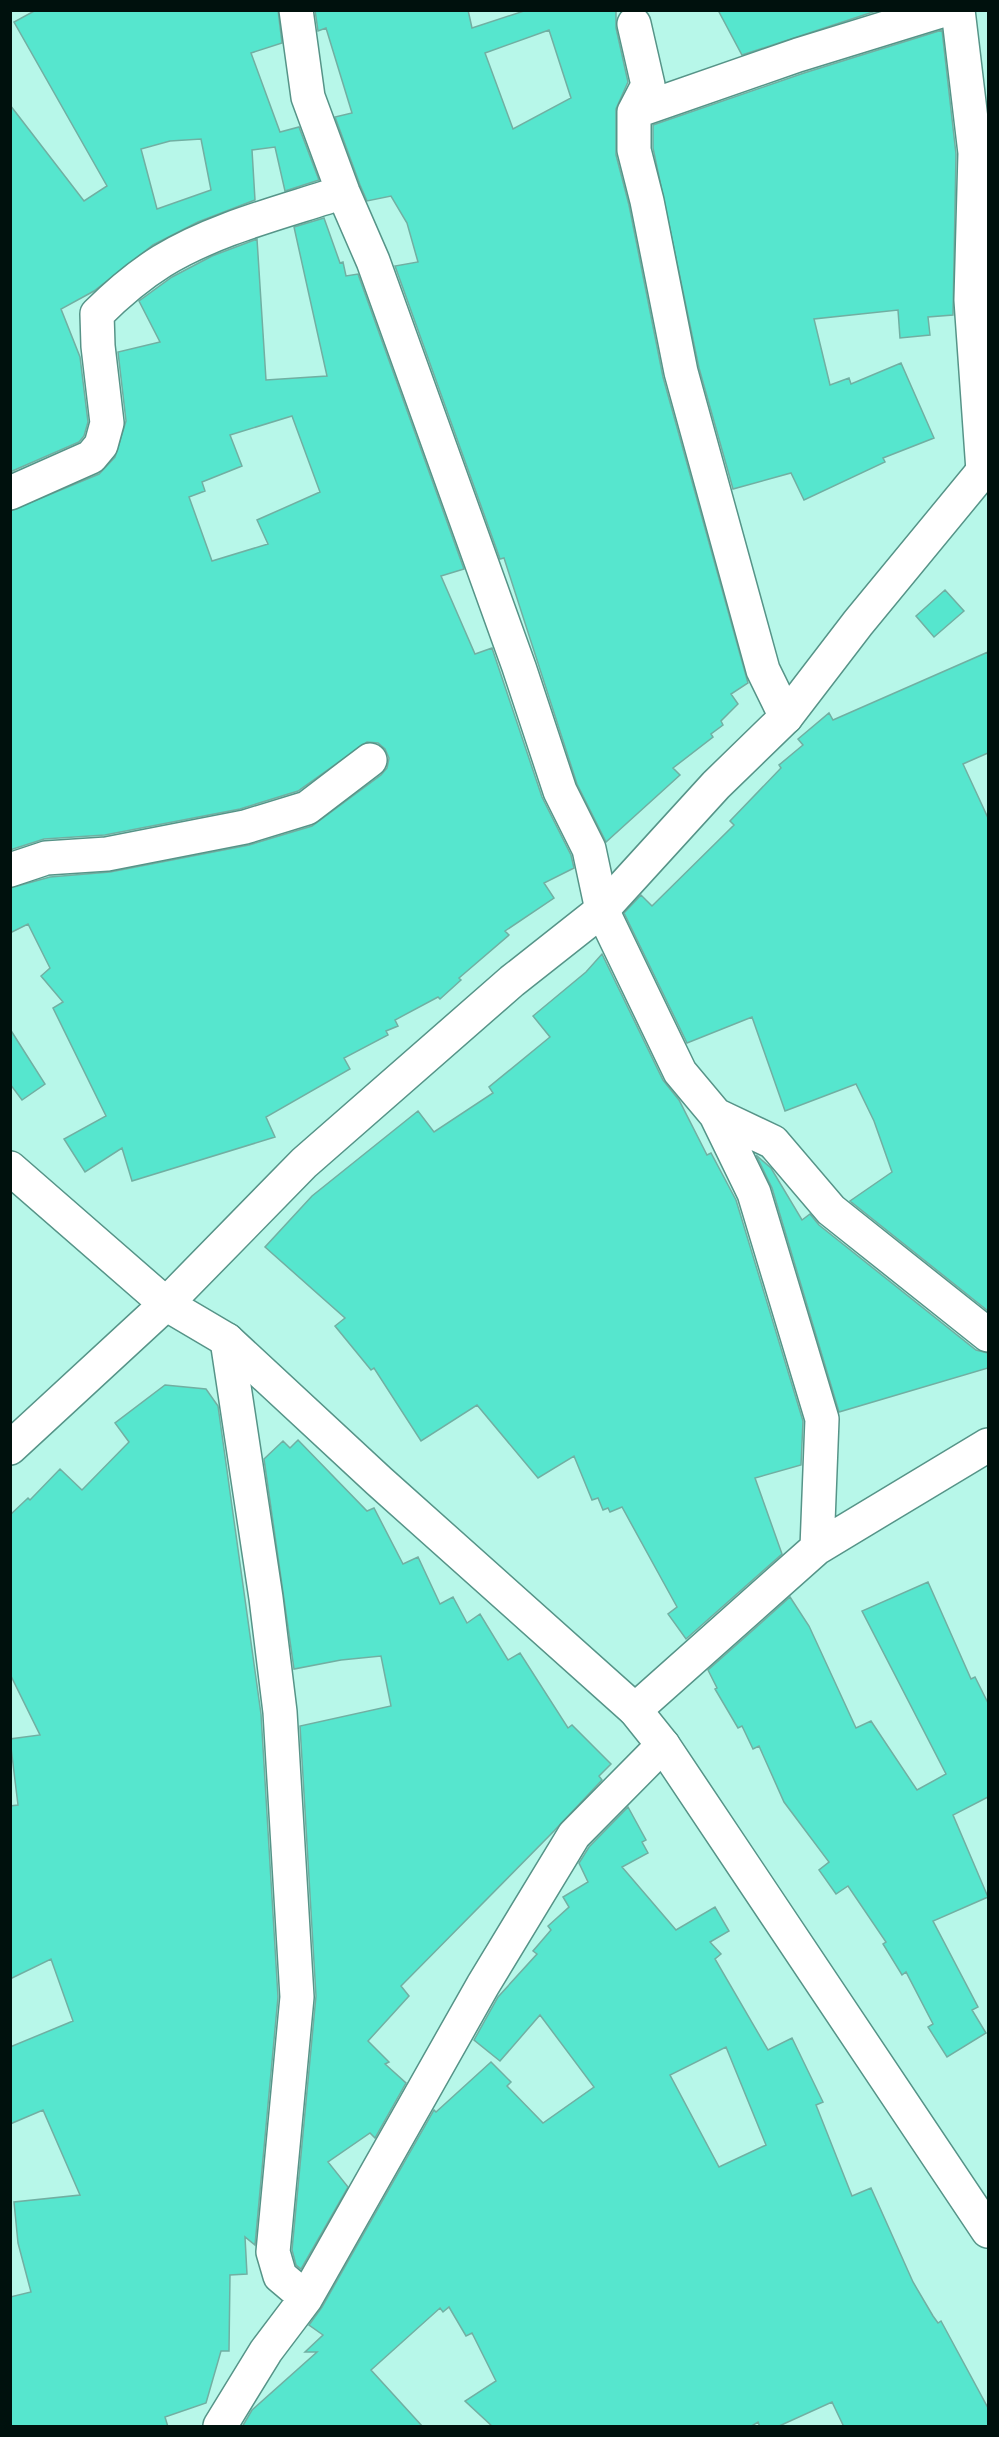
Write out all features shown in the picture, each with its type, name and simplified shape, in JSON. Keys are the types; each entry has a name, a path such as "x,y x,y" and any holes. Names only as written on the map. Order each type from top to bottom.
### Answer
{"street":[{"path":"296,10 308,97 343,192 373,261 519,667 560,792 589,849 602,910 680,1072 716,1115 754,1193 822,1419 817,1548"},
{"path":"634,112 798,55 944,10"},
{"path":"10,1448 166,1304 304,1163 512,981 602,910 716,785 786,717 858,623 986,468 971,300 975,153 958,10"},
{"path":"634,24 648,85 634,112 634,150 647,201 681,372 763,670 786,717"},
{"path":"10,493 90,457 101,445 107,423 98,346 97,314 124,288 163,260 220,234 343,192"},
{"path":"10,870 46,858 107,854 245,828 307,808 369,760"},
{"path":"716,1115 772,1142 831,1210 988,1335"},
{"path":"10,1168 166,1304 227,1340 379,1481 635,1710 663,1745 988,2231"},
{"path":"227,1340 266,1598 280,1712 297,1997 273,2252 280,2276 306,2298"},
{"path":"635,1710 817,1548 988,1445"},
{"path":"220,2427 266,2351 306,2298 483,1985 574,1834 663,1745"}],"building":[{"path":"36,10 278,10 282,43 251,53 280,132 299,127 319,180 285,191 275,147 252,150 255,200 198,222 153,245 94,291 61,309 80,357 88,422 84,436 79,442 10,472 10,105 84,201 107,186 14,22","holes":["201,139 211,190 157,209 141,149 170,141"]},
{"path":"315,10 468,10 472,28 527,10 616,10 616,28 628,82 616,109 616,155 629,205 663,377 748,683 731,694 738,704 721,721 723,725 711,734 713,737 673,768 680,775 606,842 577,784 504,558 500,559 395,266 418,262 407,223 391,196 367,201 335,117 352,113 326,28 318,31","holes":["549,30 571,98 513,129 485,53"]},
{"path":"718,10 879,10 742,55"},
{"path":"942,30 956,154 953,315 928,317 930,335 900,338 898,310 814,319 830,385 849,378 851,384 901,363 934,438 883,458 885,462 804,500 791,473 733,489 699,368 653,148 653,125 804,73"},
{"path":"324,218 340,263 343,262 346,276 358,274 464,569 441,576 475,654 492,648 542,797 571,855 574,868 544,883 554,898 505,931 509,935 459,978 461,980 440,999 438,997 395,1020 398,1026 386,1031 388,1035 344,1058 350,1069 266,1117 275,1137 132,1181 122,1148 85,1172 64,1139 106,1116 53,1008 63,1002 41,976 50,968 28,924 10,933 10,888 50,877 110,872 249,845 312,826 381,775 387,768 389,758 385,749 378,743 367,742 298,791 240,809 105,835 44,839 10,850 10,511 99,474 115,457 126,421 118,352 160,342 139,301 172,277 212,256 257,239 266,380 327,376 294,227","holes":["292,416 320,492 257,520 268,544 212,561 189,497 205,491 202,482 242,466 230,435"]},
{"path":"945,590 964,611 934,637 916,616"},
{"path":"988,652 988,753 963,764 988,818 988,1311 850,1201 892,1172 874,1121 856,1084 785,1111 752,1017 687,1043 624,913 641,895 652,906 734,825 730,821 781,768 779,765 803,745 798,739 829,713 833,720"},
{"path":"602,954 663,1080 679,1100 707,1155 711,1153 736,1200 803,1421 801,1465 755,1478 782,1554 686,1639 668,1614 677,1607 622,1507 610,1512 608,1508 603,1510 598,1498 592,1500 574,1456 538,1478 477,1405 421,1441 374,1368 371,1370 335,1326 345,1318 265,1247 312,1196 418,1111 434,1132 493,1093 489,1087 550,1037 533,1016 586,972"},
{"path":"10,1029 45,1084 22,1100 10,1084"},
{"path":"756,1155 771,1168 802,1220 810,1214 819,1225 976,1350 988,1353 988,1368 839,1412 772,1188"},
{"path":"165,1385 206,1389 218,1406 261,1714 278,1997 255,2245 245,2237 247,2274 230,2275 229,2351 221,2351 206,2403 165,2417 168,2427 10,2427 10,2297 31,2292 18,2243 14,2202 80,2195 43,2110 10,2124 10,2047 73,2021 51,1959 10,1979 10,1806 18,1805 10,1739 40,1735 10,1674 10,1515 28,1498 30,1500 60,1469 82,1490 129,1442 115,1423"},
{"path":"298,1440 367,1511 374,1508 403,1564 418,1557 440,1604 453,1597 467,1623 480,1614 508,1660 520,1653 568,1728 572,1725 611,1764 599,1776 602,1780 554,1831 401,1986 409,1996 368,2041 389,2062 385,2064 406,2083 375,2138 370,2133 328,2162 348,2187 301,2269 296,2265 292,2250 316,1996 300,1726 391,1706 381,1656 341,1660 294,1669 264,1459 283,1441 290,1448"},
{"path":"928,1582 971,1679 975,1677 988,1703 988,1797 953,1815 988,1897 933,1921 978,2007 972,2010 986,2033 947,2057 928,2027 933,2024 906,1972 902,1975 883,1944 886,1942 848,1886 836,1894 819,1870 829,1862 784,1802 759,1746 753,1749 742,1726 738,1728 715,1689 717,1688 708,1670 790,1597 809,1626 856,1728 871,1721 917,1790 946,1774 862,1611"},
{"path":"628,1807 646,1840 642,1842 648,1853 622,1867 676,1930 715,1907 729,1931 710,1942 721,1954 715,1959 768,2050 792,2038 823,2102 816,2105 852,2196 871,2188 913,2282 938,2323 941,2321 988,2408 988,2427 844,2427 832,2402 777,2427 760,2427 758,2422 750,2427 493,2427 465,2401 496,2381 472,2333 466,2336 449,2307 443,2312 440,2308 371,2370 423,2427 242,2427 252,2410 317,2352 305,2352 323,2335 309,2325 322,2307 434,2110 436,2112 491,2062 511,2082 507,2086 543,2123 594,2087 540,2015 500,2061 474,2040 498,1997 537,1954 533,1951 551,1930 548,1926 569,1907 563,1897 588,1882 579,1863 589,1847","holes":["726,2047 766,2145 719,2167 670,2075"]}]}
